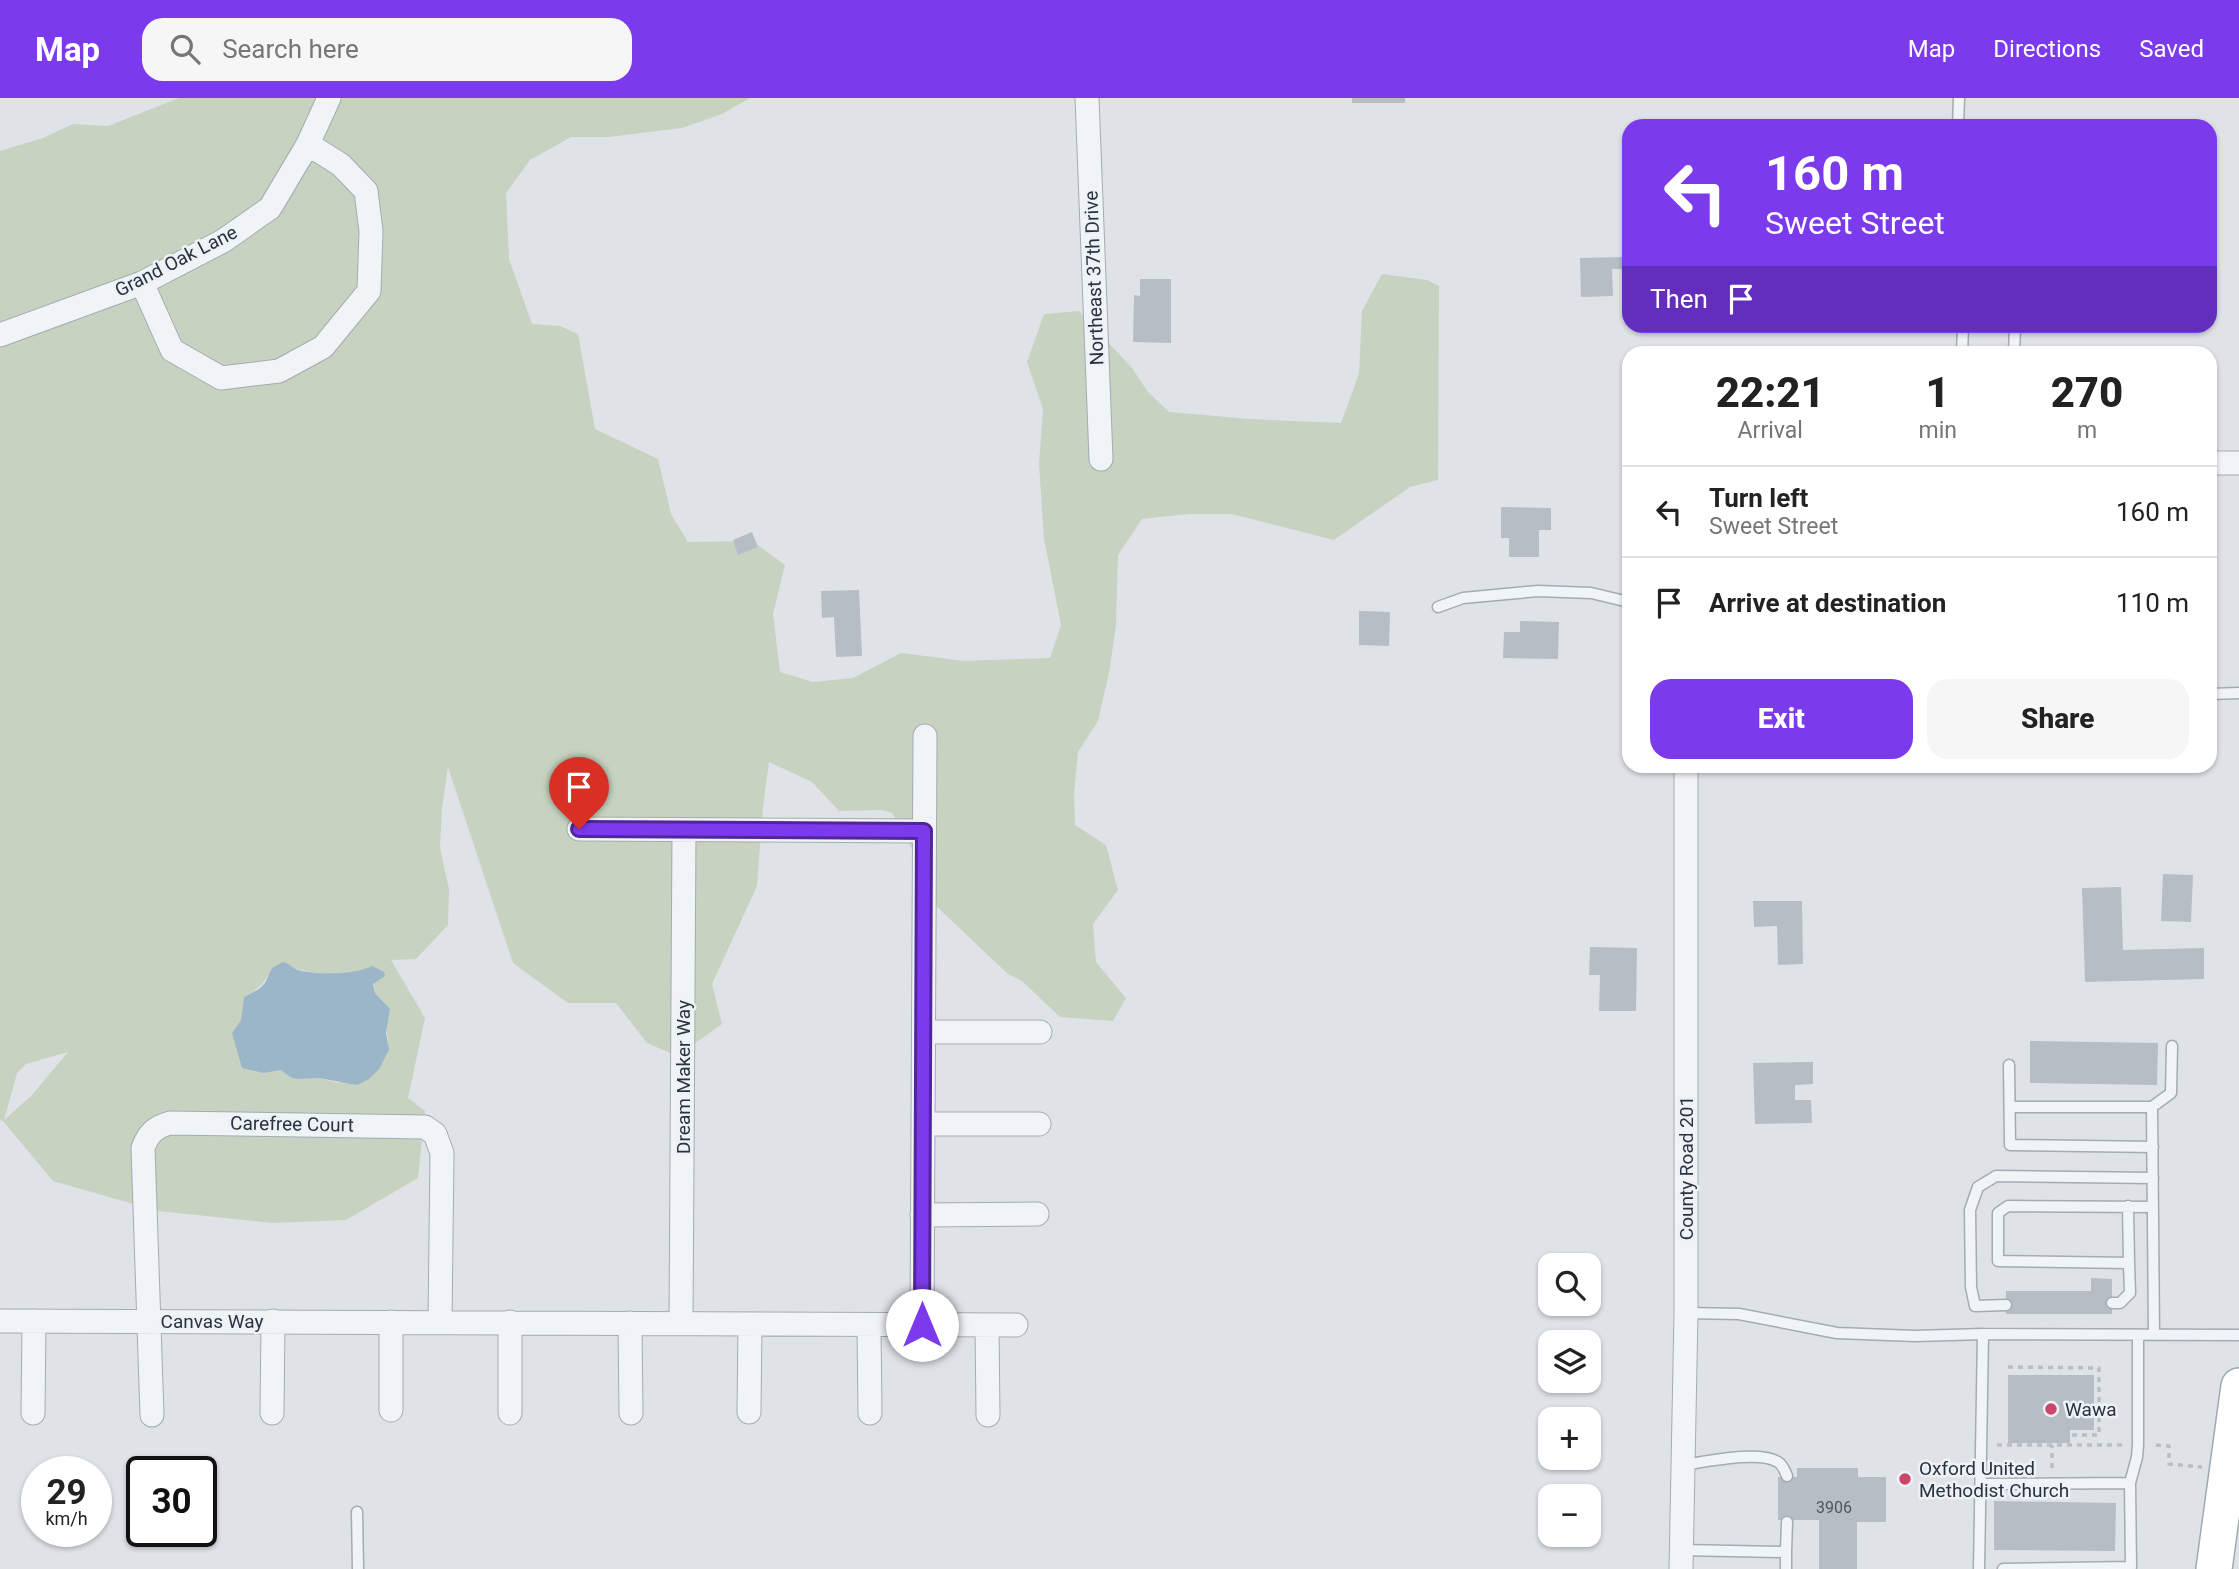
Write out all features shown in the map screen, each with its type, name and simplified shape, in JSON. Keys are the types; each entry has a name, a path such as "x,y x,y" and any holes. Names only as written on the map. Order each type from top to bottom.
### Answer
{"main road":[{"path":"2214,1569 2239,1386"}],"street":[{"name":"Grand Oak Lane","path":"0,335 142,283 223,241 270,208 308,144 329,98"},
{"name":"Northeast 37th Drive","path":"1087,98 1101,459"},
{"path":"142,283 172,350 221,378 279,371 323,347 369,291 371,231 366,191 341,165 308,144"},
{"path":"2217,463 2239,463"},
{"path":"922,1325 925,736"},
{"name":"County Road 201","path":"1681,1560 1686,1313 1685,773"},
{"path":"579,829 924,831"},
{"name":"Dream Maker Way","path":"681,1324 684,831"},
{"path":"924,1032 1040,1032"},
{"name":"Carefree Court","path":"150,1321 144,1148 153,1130 170,1123 413,1125 425,1127 435,1134 442,1153 440,1322"},
{"path":"923,1124 1040,1124"},
{"path":"922,1215 1037,1214"},
{"name":"Canvas Way","path":"0,1321 1016,1325"},
{"path":"33,1413 34,1321"},
{"name":"Canvas Way","path":"150,1321 152,1415"},
{"name":"Canvas Way","path":"272,1413 273,1321"},
{"path":"391,1322 391,1410"},
{"path":"510,1322 510,1413"},
{"path":"630,1324 631,1413"},
{"path":"749,1412 750,1324"},
{"path":"987,1325 989,1415"},
{"path":"869,1326 870,1413"}],"lane":[{"path":"1958,119 1959,98"},
{"path":"1438,607 1463,598 1538,591 1591,593 1622,600"},
{"path":"2217,694 2239,693"},
{"path":"2010,1107 2152,1107 2171,1093 2172,1046"},
{"path":"2009,1065 2010,1145 2153,1147"},
{"path":"2152,1107 2154,1335"},
{"path":"2006,1305 1975,1306 1971,1287 1970,1210 1978,1187 1996,1177 2153,1178"},
{"path":"2129,1262 1998,1261 1998,1213 2008,1206 2153,1207"},
{"path":"2112,1303 2120,1303 2130,1293 2128,1206"},
{"path":"1686,1313 1739,1314 1837,1333 1915,1336 2239,1335"},
{"path":"1979,1569 1983,1334"},
{"path":"2003,1569 2131,1567 2130,1483 2138,1449 2138,1335"},
{"path":"1683,1465 1738,1457 1763,1458 1776,1460 1787,1476"},
{"path":"1980,1484 2130,1483"},
{"path":"357,1512 358,1569"},
{"path":"1786,1569 1787,1522"},
{"path":"1681,1560 1786,1552"}],"path":[{"path":"2008,1367 2099,1368 2099,1435 2070,1435"},
{"path":"2039,1367 2039,1375"},
{"path":"2091,1435 2091,1445"},
{"path":"2052,1484 2056,1444"},
{"path":"1994,1445 2125,1445"},
{"path":"2156,1445 2169,1446 2169,1464 2210,1468"}],"green space":[{"path":"179,98 750,98 722,114 682,128 609,137 571,137 530,160 506,193 509,259 532,324 560,326 578,334 595,429 658,459 671,514 688,542 752,541 785,565 773,614 780,672 813,682 853,678 901,653 964,661 1050,658 1061,625 1044,539 1039,464 1043,409 1027,362 1044,314 1079,311 1132,368 1148,392 1169,412 1341,423 1359,374 1362,311 1382,274 1427,280 1439,286 1438,480 1410,487 1334,540 1232,514 1189,514 1142,519 1118,555 1116,625 1109,673 1098,721 1078,752 1074,793 1075,825 1106,845 1118,890 1093,924 1096,962 1126,998 1113,1021 1060,1017 1022,981 1008,974 935,905 917,858 892,813 882,810 839,811 812,782 769,762 757,886 712,984 722,1024 677,1056 647,1043 616,1003 568,1003 513,963 448,767 440,848 449,889 448,925 416,959 391,960 425,1018 408,1098 425,1111 418,1178 346,1220 272,1223 158,1211 53,1181 0,1120 0,151 43,138 73,124 108,126","holes":["291,967 309,972 332,973 354,972 372,967 375,993 390,1009 386,1023 388,1041 339,1083 319,1078 290,1077 281,1070 264,1073 232,1033 241,1020 244,997 261,985 272,968","68,1052 31,1096 4,1120 17,1073 26,1064"]}],"water":[{"path":"283,962 298,970 315,973 346,973 372,966 384,972 385,976 373,984 375,993 390,1009 386,1033 389,1050 379,1069 369,1079 357,1085 319,1078 297,1079 281,1070 264,1073 242,1068 232,1033 241,1020 244,997 259,989 272,968"}],"building":[{"path":"1352,98 1405,98 1405,103 1352,103"},
{"path":"1622,257 1622,269 1612,269 1613,296 1581,297 1580,258"},
{"path":"1140,279 1171,279 1171,343 1133,342 1134,295 1140,296"},
{"path":"1501,507 1551,508 1551,530 1539,530 1539,557 1509,557 1509,538 1501,538"},
{"path":"752,532 758,547 738,555 733,540"},
{"path":"859,590 862,656 836,657 834,617 822,618 821,591"},
{"path":"1359,611 1390,612 1389,646 1359,645"},
{"path":"1520,621 1559,622 1558,659 1503,658 1504,632 1520,632"},
{"path":"2163,874 2193,875 2191,922 2161,921"},
{"path":"2121,887 2123,950 2204,948 2204,979 2085,982 2082,888"},
{"path":"1753,901 1802,901 1803,964 1778,965 1777,926 1754,927"},
{"path":"1590,947 1637,948 1636,1011 1599,1011 1600,975 1589,975"},
{"path":"2030,1041 2158,1043 2157,1085 2030,1083"},
{"path":"1813,1062 1813,1084 1795,1085 1795,1100 1811,1100 1812,1123 1755,1124 1753,1063"},
{"path":"2091,1278 2112,1279 2112,1314 2006,1314 2006,1291 2091,1291"},
{"name":"Wawa","path":"2008,1375 2094,1375 2094,1430 2070,1430 2070,1443 2008,1443"},
{"path":"1797,1468 1858,1468 1858,1477 1886,1477 1886,1522 1857,1522 1857,1569 1819,1569 1819,1520 1778,1520 1778,1477 1797,1477"},
{"path":"1994,1501 2116,1503 2115,1551 1994,1550"}],"place":[{"name":"Wawa","path":"2051,1409"},
{"name":"Oxford United Methodist Church","path":"1905,1479"}],"route":[{"path":"579,829 924,831 922,1325"}]}
